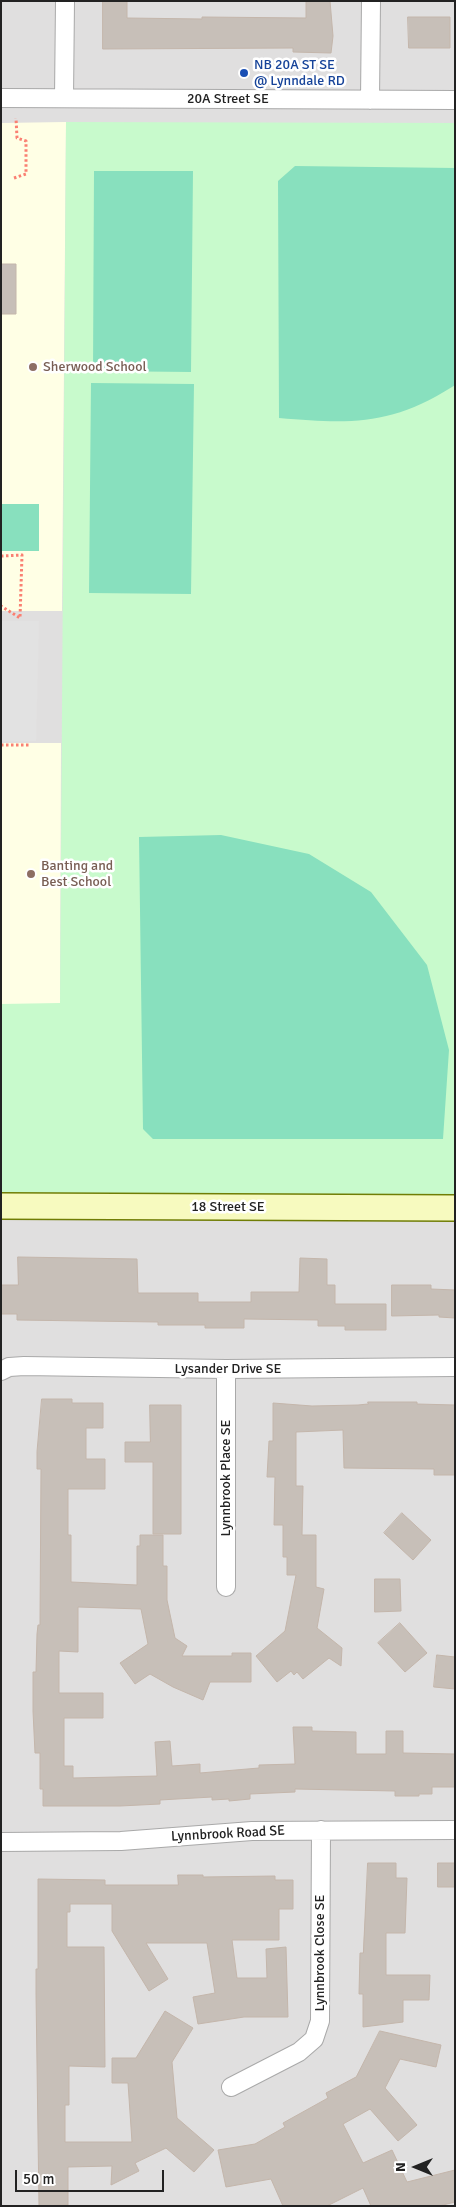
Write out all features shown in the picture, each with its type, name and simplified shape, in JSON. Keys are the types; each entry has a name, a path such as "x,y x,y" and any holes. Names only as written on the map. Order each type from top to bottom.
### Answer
{"street":[{"path":"64,98 65,1"},
{"path":"370,100 371,1"},
{"name":"20A Street SE","path":"1,98 455,100"},
{"name":"18 Street SE","path":"1,1206 455,1208"},
{"name":"Lysander Drive SE","path":"1,1371 9,1367 24,1366 226,1369 455,1367"},
{"name":"Lynnbrook Place SE","path":"226,1369 226,1588"},
{"name":"Lynnbrook Close SE","path":"232,2087 299,2052 314,2039 320,2021 321,1830"},
{"name":"Lynnbrook Road SE","path":"1,1842 121,1841 252,1831 455,1830"}],"path":[{"path":"14,178 26,174 26,141 17,138 16,118"},
{"path":"1,556 22,556 20,618 1,606"},
{"path":"1,745 30,745"}],"shaded area":[{"path":"1,1 455,1 455,2206 1,2206"},
{"name":"Sherwood School","path":"66,122 62,611 1,611 1,123"},
{"path":"1,621 39,621 36,741 1,741"},
{"name":"Banting and Best School","path":"1,743 61,743 60,1004 1,1004"}],"green space":[{"path":"66,122 455,123 455,1208 1,1206 1,1004 60,1003"},
{"path":"295,166 455,168 455,385 430,400 388,416 348,421 279,418 278,181"},
{"path":"94,171 193,171 191,372 93,371"},
{"path":"91,383 194,384 191,594 89,593"},
{"path":"1,504 39,504 39,551 1,551"},
{"path":"221,835 309,854 371,892 427,965 449,1050 443,1139 153,1139 143,1129 139,837"}],"building":[{"path":"103,1 127,1 127,18 202,19 202,17 306,18 306,1 330,1 333,36 331,53 293,52 293,48 103,49"},
{"path":"408,17 450,17 450,48 409,48"},
{"path":"1,264 16,264 16,314 1,314"},
{"path":"18,1257 137,1259 138,1293 198,1293 198,1302 251,1302 251,1292 299,1292 300,1258 327,1259 327,1285 335,1285 335,1304 386,1304 386,1330 345,1330 345,1326 318,1326 318,1320 244,1319 244,1328 205,1328 205,1325 158,1325 158,1322 17,1320 17,1314 1,1314 1,1285 18,1285"},
{"path":"392,1285 431,1285 431,1289 455,1290 455,1318 439,1317 439,1315 392,1316"},
{"path":"42,1399 72,1399 72,1403 103,1403 103,1428 86,1428 86,1459 105,1459 105,1489 68,1489 68,1535 71,1535 71,1582 137,1585 137,1546 140,1546 140,1535 163,1535 163,1566 167,1566 167,1600 175,1638 187,1646 182,1656 232,1656 232,1653 251,1653 251,1682 210,1682 203,1700 173,1687 150,1674 135,1684 120,1663 148,1644 141,1609 78,1607 78,1652 59,1651 59,1693 103,1693 103,1718 64,1718 64,1766 73,1766 73,1778 157,1776 155,1742 170,1741 172,1766 200,1764 200,1773 259,1768 259,1765 295,1764 293,1727 312,1727 312,1731 356,1732 356,1754 386,1754 386,1731 403,1731 403,1753 455,1754 455,1787 432,1787 432,1794 419,1794 419,1796 395,1796 395,1791 295,1789 295,1792 250,1794 250,1799 229,1801 229,1799 212,1800 212,1797 160,1800 160,1804 43,1806 43,1789 40,1789 40,1753 35,1753 33,1711 33,1672 36,1672 37,1634 38,1625 40,1625 41,1469 37,1469 37,1452"},
{"path":"368,1402 417,1402 417,1404 455,1405 455,1475 434,1475 434,1469 344,1468 343,1430 296,1432 296,1486 303,1486 302,1535 316,1535 316,1587 324,1589 317,1628 342,1648 341,1666 329,1658 303,1679 297,1672 294,1675 291,1671 277,1682 256,1656 285,1631 296,1575 287,1575 287,1557 283,1557 283,1525 274,1525 275,1477 267,1477 269,1441 273,1441 273,1403 312,1406 358,1405 368,1404"},
{"path":"150,1405 181,1405 181,1534 153,1534 153,1462 125,1462 125,1442 150,1442"},
{"path":"402,1513 431,1540 413,1560 384,1533"},
{"path":"375,1579 400,1579 401,1611 375,1612"},
{"path":"400,1623 427,1653 405,1672 378,1643"},
{"path":"437,1655 455,1657 455,1689 434,1687"},
{"path":"368,1863 396,1863 396,1878 407,1878 405,1933 386,1933 386,1975 430,1975 429,2000 403,2000 403,2022 363,2027 363,1994 359,1994 360,1953 363,1953"},
{"path":"438,1863 455,1863 455,1887 438,1887"},
{"path":"178,1875 203,1875 203,1877 275,1876 275,1880 293,1880 293,1909 279,1909 279,1940 232,1940 237,1978 267,1978 266,1949 286,1947 288,2017 244,2017 198,2024 193,1997 215,1993 207,1943 146,1943 168,1979 149,1991 112,1931 112,1904 70,1904 70,1912 67,1912 67,1947 104,1947 105,2067 69,2066 69,2105 65,2105 65,2142 132,2142 128,2083 112,2083 112,2058 136,2058 165,2011 193,2028 172,2062 177,2118 214,2150 194,2172 166,2148 135,2163 139,2171 111,2185 112,2166 68,2167 68,2205 39,2206 36,1993 36,1969 38,1969 38,1879 105,1880 105,1885 178,1885"},
{"path":"380,2031 441,2045 436,2067 400,2059 385,2088 417,2125 398,2141 370,2109 343,2124 363,2163 392,2150 407,2182 455,2170 455,2202 439,2206 371,2206 363,2188 327,2206 283,2206 271,2179 226,2187 218,2150 255,2144 285,2127 283,2123 328,2098 326,2093 356,2077"}],"place":[{"name":"NB 20A ST SE @ Lynndale RD","path":"244,73"},
{"name":"Sherwood School","path":"33,367"},
{"name":"Banting and Best School","path":"31,874"}]}
